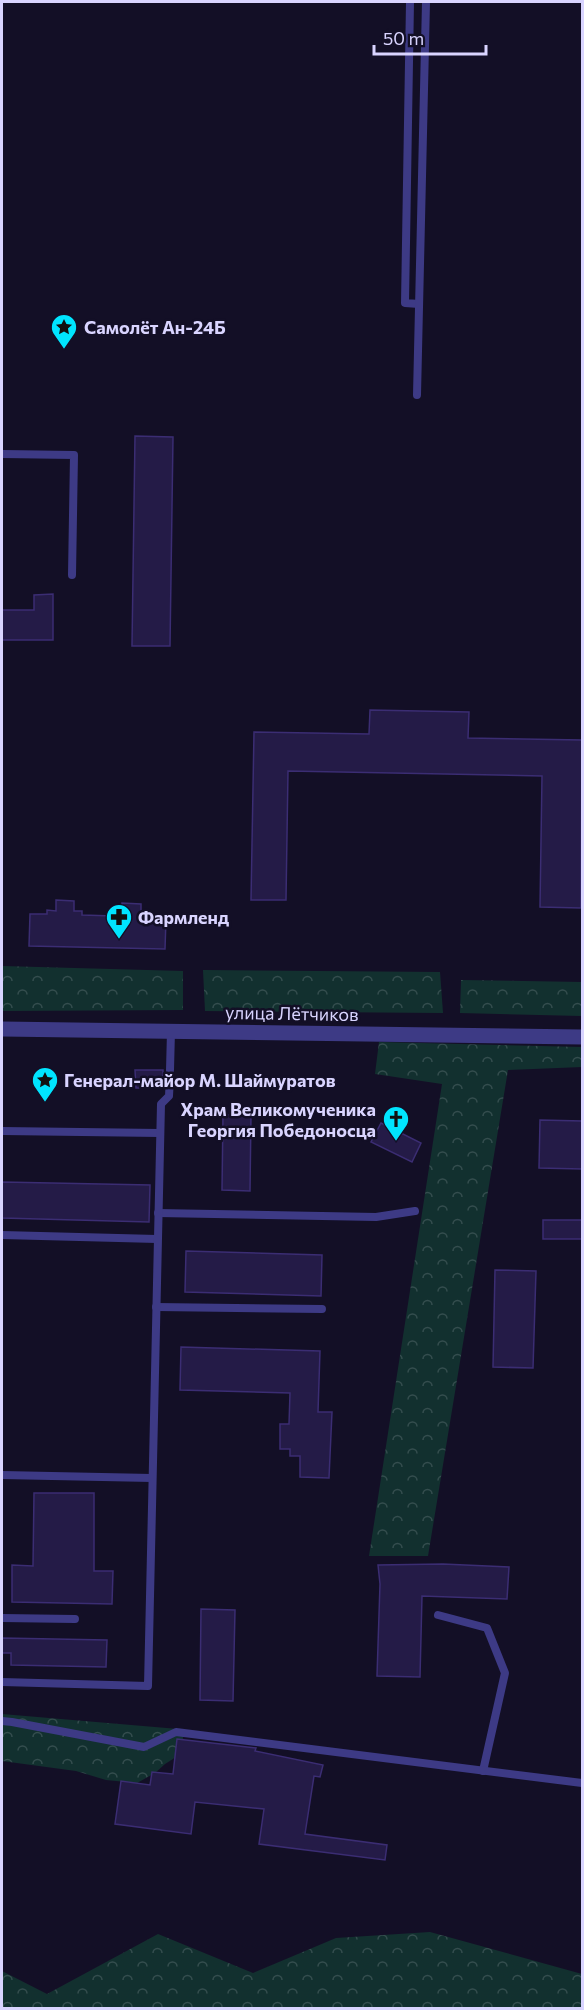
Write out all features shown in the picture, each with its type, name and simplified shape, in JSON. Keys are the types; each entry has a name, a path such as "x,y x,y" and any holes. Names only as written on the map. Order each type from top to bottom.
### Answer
{"street":[{"name":"улица Лётчиков","path":"2,1029 582,1036"}],"lane":[{"path":"410,2 405,303 419,304"},
{"path":"417,395 426,2"},
{"path":"2,453 74,455 72,575"},
{"path":"2,1682 148,1686 161,1104 169,1096 171,1031"},
{"path":"2,1131 160,1133"},
{"path":"158,1213 376,1217 415,1211"},
{"path":"2,1235 158,1239"},
{"path":"156,1307 322,1309"},
{"path":"2,1475 152,1478"},
{"path":"438,1615 487,1628 505,1673 483,1771"},
{"path":"2,1618 75,1619"},
{"path":"2,1721 144,1747 176,1732 582,1783"}],"green space":[{"path":"2,966 183,971 183,1010 2,1011"},
{"path":"203,970 440,972 443,1013 205,1011"},
{"path":"461,980 582,982 582,1016 460,1013"},
{"path":"379,1042 582,1047 582,1067 508,1070 428,1556 369,1556 442,1084 375,1074"},
{"path":"2,1714 178,1729 183,1737 184,1752 137,1783 106,1780 76,1771 2,1761"},
{"path":"430,1932 582,1974 582,2008 2,2008 2,1971 47,1994 158,1934 253,1973 336,1938"}],"building":[{"path":"135,436 173,437 170,646 132,646"},
{"path":"53,594 53,640 2,640 2,610 34,610 34,595"},
{"path":"370,710 469,712 468,738 582,740 581,908 540,907 542,776 288,771 286,900 251,900 254,732 369,734"},
{"path":"56,900 74,901 74,911 82,911 82,915 114,916 114,913 122,913 122,903 141,904 141,913 150,914 150,919 166,919 165,949 29,946 30,914 47,914 47,910 56,911"},
{"path":"135,1070 163,1070 163,1088 136,1088"},
{"path":"223,1115 251,1115 250,1191 222,1190"},
{"path":"540,1120 582,1121 582,1169 539,1168"},
{"name":"Храм Великомученика Георгия Победоносца","path":"381,1123 421,1143 412,1162 371,1142"},
{"path":"2,1182 150,1185 149,1222 2,1218"},
{"path":"543,1220 582,1220 582,1239 543,1239"},
{"path":"186,1251 322,1255 321,1296 185,1292"},
{"path":"495,1270 536,1271 533,1368 493,1367"},
{"path":"181,1347 320,1351 318,1412 332,1412 329,1478 300,1477 300,1456 290,1456 290,1449 280,1449 280,1424 289,1424 290,1393 180,1390"},
{"path":"34,1493 94,1493 94,1571 113,1571 112,1604 12,1602 12,1565 33,1566"},
{"path":"443,1564 509,1567 507,1599 422,1596 420,1677 377,1676 380,1584 378,1565"},
{"path":"201,1609 235,1610 233,1701 200,1700"},
{"path":"2,1638 107,1640 106,1667 11,1665 11,1653 2,1653"},
{"path":"177,1739 256,1748 255,1751 323,1765 320,1777 314,1776 305,1834 387,1845 385,1860 259,1844 264,1809 195,1802 191,1834 115,1824 121,1781 150,1785 152,1772 173,1774"}],"place":[{"name":"Самолёт Ан-24Б","path":"64,350"},
{"name":"Фармленд","path":"119,940"},
{"name":"Генерал-майор М. Шаймуратов","path":"45,1103"},
{"name":"Храм Великомученика Георгия Победоносца","path":"396,1142"}]}
